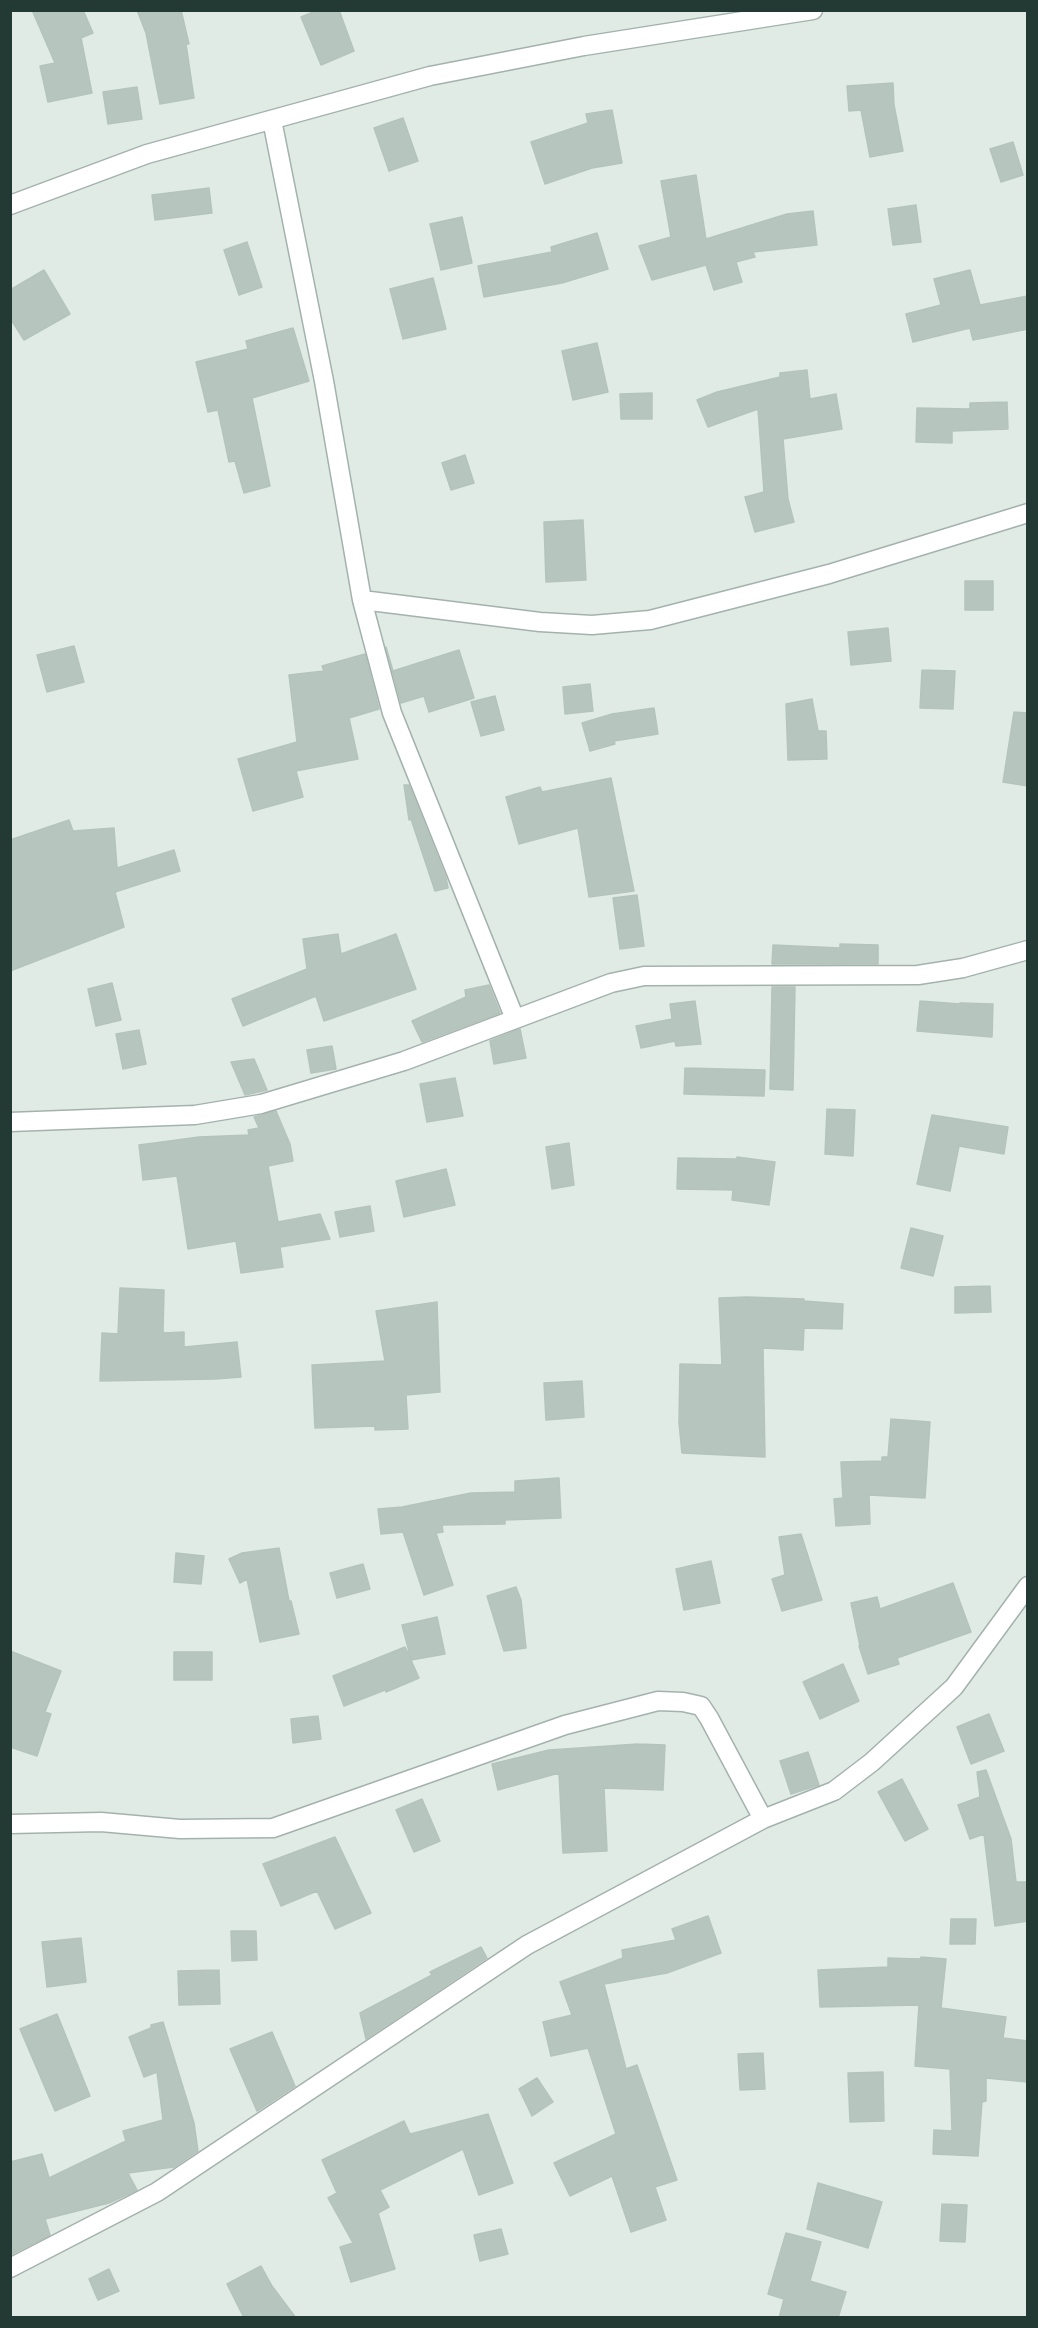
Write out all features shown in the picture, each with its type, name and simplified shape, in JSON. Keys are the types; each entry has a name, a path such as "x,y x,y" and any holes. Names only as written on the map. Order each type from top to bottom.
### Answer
{"street":[{"path":"10,205 147,154 430,76 584,46 813,10"},
{"path":"272,120 324,381 362,600 392,713 514,1019"},
{"path":"362,600 540,622 592,625 650,620 829,574 1028,513"},
{"path":"10,1122 195,1115 261,1104 404,1061 611,983 644,976 918,975 963,968 1028,950"},
{"path":"10,2268 156,2192 527,1946 763,1819 834,1791 872,1762 954,1687 1024,1592"},
{"path":"10,1824 101,1822 180,1828 273,1828 565,1725 658,1701 683,1702 701,1706 763,1819"}],"building":[{"path":"32,10 83,10 93,33 81,38 92,93 48,102 40,66 55,63"},
{"path":"137,10 181,10 189,44 186,44 194,98 160,104 146,33"},
{"path":"318,10 339,10 354,51 321,65 301,17"},
{"path":"893,83 894,105 903,151 870,157 861,110 849,111 847,86"},
{"path":"137,87 142,119 108,124 103,92"},
{"path":"612,110 622,163 592,168 545,184 531,142 588,123 586,114"},
{"path":"403,118 418,161 389,171 374,128"},
{"path":"1013,142 1023,175 1001,182 990,149"},
{"path":"696,175 706,239 787,214 813,211 817,245 753,252 755,257 736,262 742,282 714,290 706,265 652,280 639,246 671,237 661,181"},
{"path":"209,188 212,213 155,220 152,195"},
{"path":"916,205 921,242 893,245 888,209"},
{"path":"462,217 472,263 441,270 430,224"},
{"path":"597,233 608,269 562,283 484,297 478,266 552,252 551,247"},
{"path":"247,242 262,287 239,295 224,250"},
{"path":"44,270 70,314 24,340 10,318 10,290"},
{"path":"970,270 980,305 1028,296 1028,329 973,340 970,328 913,342 906,314 941,305 934,279"},
{"path":"433,278 446,329 403,339 390,289"},
{"path":"293,328 309,381 252,398 270,486 244,493 235,461 229,462 218,410 208,412 196,362 248,349 246,341"},
{"path":"597,343 608,392 573,400 562,351"},
{"path":"807,370 810,399 836,394 842,429 783,439 788,499 794,522 755,532 745,497 764,492 758,409 708,427 697,400 717,392 780,377 780,373"},
{"path":"652,393 652,419 621,419 620,394"},
{"path":"1007,402 1008,429 952,431 952,443 916,442 917,408 970,409 970,403"},
{"path":"465,455 474,483 451,490 442,463"},
{"path":"583,520 586,580 546,582 544,522"},
{"path":"965,581 993,581 993,610 965,610"},
{"path":"888,628 891,661 851,665 848,632"},
{"path":"74,646 84,682 47,692 37,655"},
{"path":"386,647 393,671 459,650 474,698 429,712 424,696 401,703"},
{"path":"365,654 379,709 349,718 358,759 296,771 303,797 253,811 238,759 297,742 289,675 324,671 322,666"},
{"path":"922,670 955,671 953,709 920,708"},
{"path":"590,684 593,711 565,714 563,687"},
{"path":"495,696 504,730 481,736 471,702"},
{"path":"812,699 818,731 826,731 827,759 788,760 786,704"},
{"path":"654,708 658,734 614,741 615,744 590,751 582,723 612,714"},
{"path":"1014,712 1028,713 1028,786 1003,782"},
{"path":"611,778 634,891 589,897 578,828 519,844 506,797 540,787 542,792"},
{"path":"404,785 409,785 448,888 435,891 411,819 409,820"},
{"path":"69,820 73,831 114,828 117,868 174,850 180,871 115,892 124,927 10,971 10,840"},
{"path":"637,895 644,946 620,949 613,898"},
{"path":"338,934 341,954 396,934 416,989 324,1021 316,996 243,1026 232,999 307,969 303,939"},
{"path":"840,944 878,945 878,964 772,964 773,945 840,948"},
{"path":"112,983 121,1020 96,1026 88,989"},
{"path":"489,985 500,1013 422,1042 412,1021 466,997 465,990"},
{"path":"772,987 795,987 793,1090 770,1089"},
{"path":"695,1001 701,1044 676,1046 675,1041 641,1048 636,1026 672,1019 670,1004"},
{"path":"920,1001 993,1004 992,1037 917,1031"},
{"path":"520,1029 526,1058 494,1064 490,1041"},
{"path":"139,1030 146,1064 123,1069 116,1034"},
{"path":"332,1046 336,1069 311,1073 307,1050"},
{"path":"254,1059 267,1090 245,1095 231,1062"},
{"path":"685,1068 765,1070 764,1096 684,1094"},
{"path":"455,1078 463,1116 427,1122 420,1084"},
{"path":"827,1109 855,1110 853,1156 825,1154"},
{"path":"276,1111 290,1144 293,1161 268,1166 278,1222 320,1214 330,1239 280,1247 283,1267 241,1273 236,1241 188,1249 177,1176 143,1180 139,1145 199,1137 249,1135 248,1130 259,1128 254,1117"},
{"path":"932,1115 1008,1127 1004,1154 959,1146 950,1191 917,1184"},
{"path":"569,1143 574,1185 552,1189 546,1147"},
{"path":"737,1157 775,1162 769,1205 732,1200 733,1190 677,1189 678,1158 737,1159"},
{"path":"446,1169 455,1205 404,1217 396,1181"},
{"path":"370,1206 374,1231 340,1237 335,1212"},
{"path":"911,1228 943,1236 933,1276 901,1268"},
{"path":"990,1286 991,1312 955,1313 955,1287"},
{"path":"120,1288 164,1290 163,1333 184,1332 184,1347 237,1342 241,1377 100,1381 102,1333 118,1334"},
{"path":"719,1298 804,1299 804,1301 843,1304 842,1329 804,1328 803,1350 763,1348 765,1457 682,1453 679,1423 680,1364 722,1365"},
{"path":"437,1302 440,1392 406,1395 408,1429 375,1430 375,1426 315,1428 312,1365 385,1361 376,1311"},
{"path":"582,1381 584,1417 546,1420 544,1383"},
{"path":"891,1419 930,1422 925,1498 869,1495 870,1524 836,1526 834,1499 843,1498 841,1462 882,1461 882,1457 888,1457"},
{"path":"559,1478 561,1518 505,1520 505,1524 442,1525 443,1532 436,1533 453,1585 424,1595 403,1532 381,1534 378,1509 402,1507 471,1493 515,1492 515,1481"},
{"path":"801,1534 822,1600 782,1611 772,1579 785,1575 779,1537"},
{"path":"279,1548 289,1601 291,1601 299,1634 260,1642 247,1579 240,1583 229,1559 242,1553"},
{"path":"176,1553 204,1556 201,1584 174,1582"},
{"path":"711,1561 720,1603 684,1610 676,1569"},
{"path":"363,1564 370,1589 337,1598 330,1573"},
{"path":"953,1583 971,1632 897,1658 899,1664 868,1674 859,1646 851,1603 877,1597 880,1609"},
{"path":"516,1587 521,1600 526,1648 504,1651 487,1596"},
{"path":"437,1617 445,1654 411,1660 419,1678 344,1706 333,1676 405,1647 411,1659 402,1625"},
{"path":"10,1651 61,1671 45,1712 51,1714 37,1756 10,1747"},
{"path":"174,1652 212,1652 212,1680 174,1680"},
{"path":"843,1664 859,1701 820,1719 803,1682"},
{"path":"989,1714 1004,1751 971,1764 957,1727"},
{"path":"318,1716 321,1739 293,1743 291,1719"},
{"path":"638,1744 665,1745 663,1790 604,1788 607,1851 563,1853 559,1773 498,1790 492,1764 549,1750"},
{"path":"808,1752 819,1785 791,1794 780,1761"},
{"path":"986,1770 1011,1839 1016,1882 1028,1882 1028,1921 995,1926 984,1834 970,1839 958,1805 980,1797 977,1772"},
{"path":"902,1779 928,1829 905,1841 878,1792"},
{"path":"422,1799 440,1841 414,1852 396,1810"},
{"path":"335,1837 371,1913 335,1929 317,1891 281,1906 263,1864"},
{"path":"708,1916 721,1953 667,1973 604,1984 626,2069 637,2065 677,2180 655,2187 666,2220 631,2232 612,2176 570,2196 554,2163 616,2134 588,2048 551,2056 543,2022 572,2015 560,1982 623,1958 622,1950 676,1940 672,1929"},
{"path":"951,1919 976,1919 975,1944 950,1944"},
{"path":"231,1931 256,1931 257,1960 232,1961"},
{"path":"81,1938 86,1982 47,1987 42,1942"},
{"path":"481,1947 487,1958 366,2039 360,2013 432,1975 430,1972"},
{"path":"921,1957 946,1959 941,2008 1006,2017 1003,2038 1028,2041 1028,2082 986,2078 986,2101 982,2102 978,2156 933,2154 934,2130 952,2131 950,2069 915,2066 919,2005 820,2007 818,1970 888,1967 888,1958 920,1959"},
{"path":"219,1970 220,2004 179,2005 178,1971"},
{"path":"57,2014 90,2096 55,2111 20,2029"},
{"path":"163,2022 194,2123 198,2151 174,2167 128,2173 137,2190 109,2203 45,2219 50,2235 10,2255 10,2162 42,2154 49,2178 126,2141 123,2131 163,2120 157,2072 144,2077 129,2037 151,2028 151,2025"},
{"path":"272,2032 295,2086 257,2111 230,2049"},
{"path":"763,2053 765,2089 740,2090 738,2054"},
{"path":"883,2072 884,2121 850,2122 848,2073"},
{"path":"537,2078 553,2102 532,2116 519,2089"},
{"path":"488,2114 513,2183 479,2195 463,2149 380,2190 389,2207 378,2213 395,2269 351,2282 340,2247 353,2243 328,2198 337,2193 322,2160 404,2121 410,2134"},
{"path":"818,2183 882,2202 868,2248 807,2229"},
{"path":"942,2204 967,2205 965,2242 940,2241"},
{"path":"501,2229 508,2254 480,2261 474,2235"},
{"path":"786,2233 821,2242 810,2281 846,2292 838,2318 779,2318 784,2299 768,2294"},
{"path":"261,2266 272,2286 296,2318 244,2318 227,2284"},
{"path":"109,2269 119,2291 98,2300 89,2279"}]}
